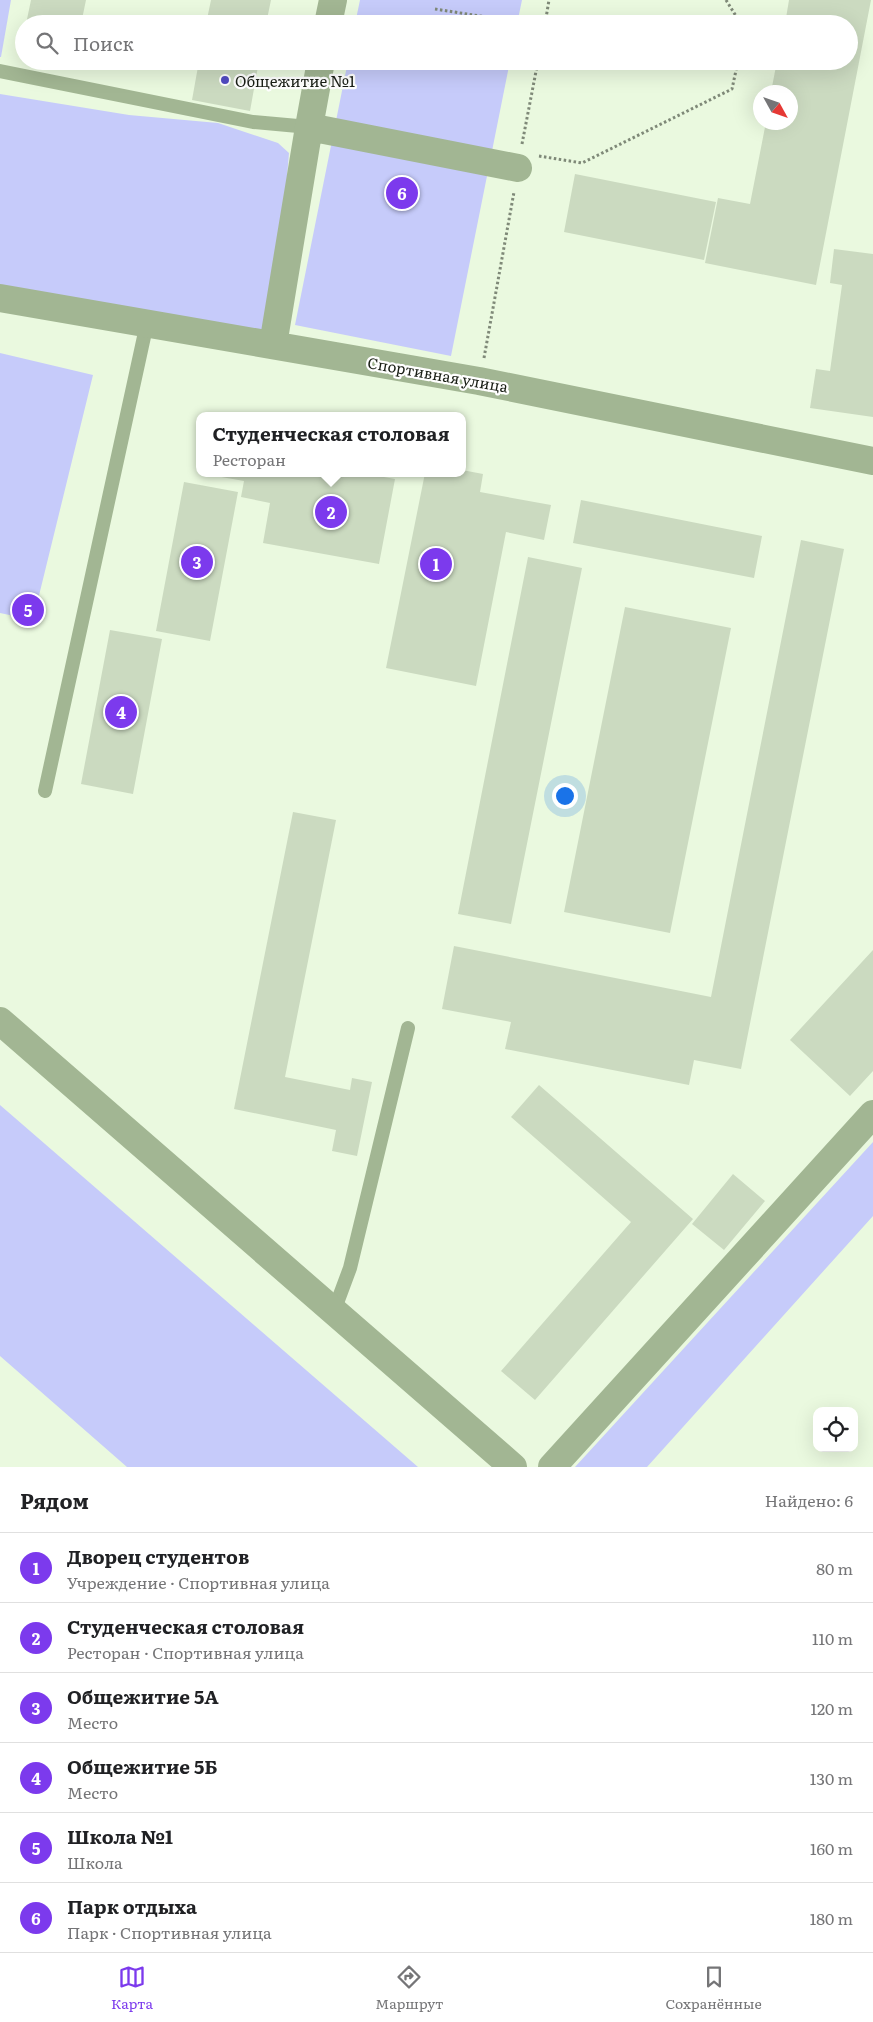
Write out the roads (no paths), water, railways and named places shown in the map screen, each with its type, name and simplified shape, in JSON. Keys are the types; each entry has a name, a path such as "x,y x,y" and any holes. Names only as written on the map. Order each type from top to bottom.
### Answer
{"street":[{"path":"330,15 333,0"},
{"path":"273,345 319,70"},
{"path":"309,127 520,160"},
{"name":"Спортивная улица","path":"0,298 479,381 873,461"},
{"path":"0,1021 513,1467"},
{"path":"552,1467 873,1114"}],"lane":[{"path":"0,71 253,122 309,127"},
{"path":"44,791 147,323"},
{"path":"334,1311 350,1268 408,1028"}],"place":[{"name":"Общежитие №1","path":"225,80"},
{"name":"Парк отдыха","path":"402,193"},
{"name":"Студенческая столовая","path":"331,512"},
{"name":"Общежитие 5А","path":"197,562"},
{"name":"Дворец студентов","path":"436,564"},
{"name":"Школа №1","path":"28,610"},
{"name":"Общежитие 5Б","path":"121,712"}]}
